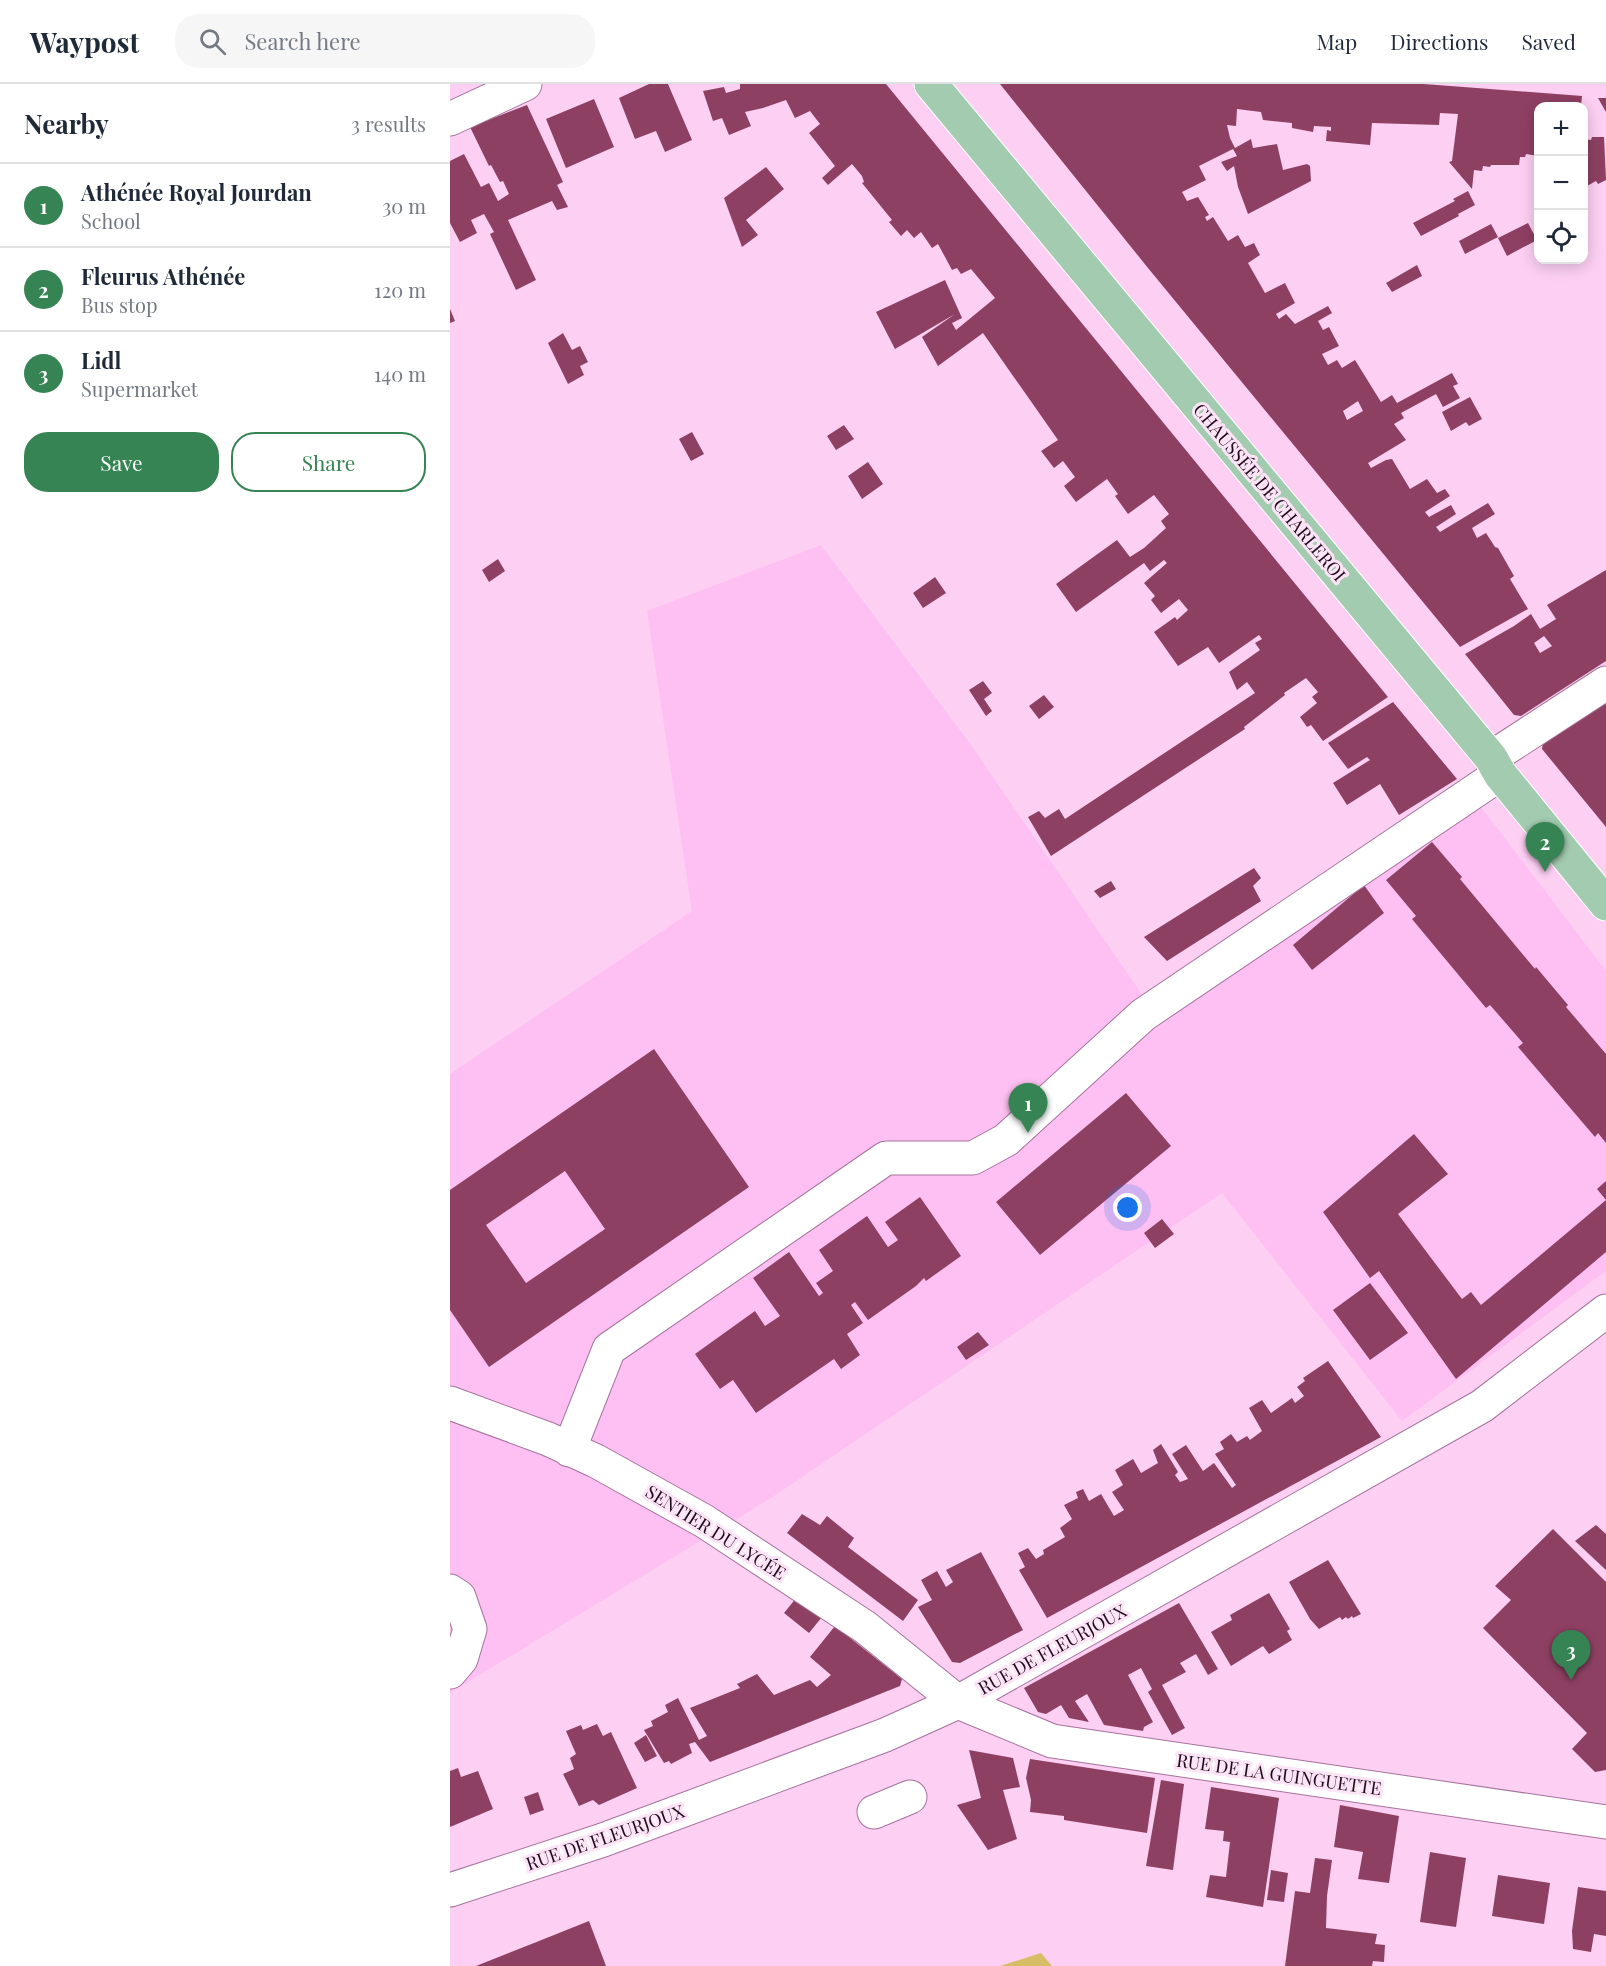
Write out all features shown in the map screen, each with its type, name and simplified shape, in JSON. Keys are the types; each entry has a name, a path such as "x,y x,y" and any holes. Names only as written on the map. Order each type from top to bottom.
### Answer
{"main road":[{"name":"CHAUSSÉE DE CHARLEROI","path":"931,84 1495,766 1606,904"}],"street":[{"path":"450,118 525,84"},
{"path":"569,1450 609,1350 886,1158 973,1158 1006,1140 1143,1015 1495,766 1606,683"},
{"name":"RUE DE FLEURJOUX","path":"450,1890 603,1840 885,1736 958,1702 1482,1406 1606,1311"},
{"name":"SENTIER DU LYCÉE","path":"450,1403 548,1439 596,1461 714,1527 866,1627 958,1702"},
{"path":"450,1591 459,1597 470,1629 460,1659 450,1672"},
{"name":"RUE DE LA GUINGUETTE","path":"958,1702 1052,1741 1606,1822"},
{"path":"874,1812 910,1797"}],"shaded area":[{"path":"821,545 971,745 1158,1018 1475,799 1606,971 1606,1271 1402,1421 1222,1193 771,1498 450,1693 450,1074 692,911 647,611"},
{"path":"1041,1953 1052,1966 1000,1966"}],"building":[{"path":"649,84 668,84 692,140 665,152 656,131 635,139 619,98"},
{"path":"740,84 886,84 1388,697 1323,741 1311,725 1307,727 1300,717 1317,703 1312,697 1318,692 1306,678 1284,693 1285,695 1244,727 1245,729 1051,856 1028,817 1039,811 1045,818 1059,809 1065,819 1255,693 1247,682 1237,690 1229,672 1260,650 1255,643 1262,639 1259,635 1219,663 1208,647 1178,666 1154,632 1175,617 1177,620 1188,610 1179,599 1161,613 1151,600 1155,596 1144,583 1167,563 1164,560 1150,571 1144,563 1076,612 1056,584 1117,540 1130,557 1166,528 1161,521 1169,514 1154,495 1128,514 1115,496 1118,494 1107,479 1076,502 1064,486 1075,477 1063,461 1054,468 1041,451 1058,440 983,333 938,366 922,337 955,314 895,349 876,312 945,280 962,318 952,323 956,330 995,298 971,269 961,274 957,268 952,270 938,244 932,248 921,232 914,238 907,230 901,236 889,222 892,220 862,183 864,182 862,176 852,164 828,185 822,178 835,166 809,133 820,124 810,111 795,118 786,100 745,112 751,126 729,135 722,118 713,121 703,91 724,87 726,93 740,89"},
{"path":"1000,84 1424,84 1582,96 1581,102 1534,102 1534,155 1526,154 1525,157 1520,157 1519,165 1491,165 1490,167 1483,166 1482,171 1474,170 1472,189 1449,162 1452,161 1458,114 1440,113 1439,125 1372,123 1370,145 1326,141 1327,130 1331,131 1331,127 1314,126 1313,132 1292,128 1292,123 1263,120 1261,112 1237,109 1236,126 1227,125 1235,148 1251,139 1253,148 1277,144 1283,170 1307,164 1310,166 1311,181 1248,214 1238,187 1234,166 1227,171 1221,162 1237,156 1233,149 1199,166 1206,180 1182,192 1187,201 1198,197 1209,215 1205,217 1207,221 1213,217 1228,241 1238,235 1245,247 1254,243 1260,255 1248,263 1265,293 1285,283 1295,303 1276,314 1279,319 1286,314 1295,324 1328,306 1332,313 1318,321 1323,330 1329,327 1339,346 1322,354 1328,365 1337,360 1342,368 1355,360 1381,402 1392,395 1397,403 1452,373 1458,384 1453,386 1460,398 1443,407 1436,394 1401,413 1404,418 1394,424 1406,440 1368,463 1371,468 1392,459 1410,489 1427,479 1437,493 1445,489 1450,496 1425,512 1429,517 1451,505 1456,514 1436,527 1440,532 1488,503 1495,514 1472,528 1477,538 1486,533 1498,548 1514,576 1510,579 1528,609 1460,647 1148,268","holes":["1358,401 1363,411 1347,420 1343,411"]},
{"path":"1598,98 1606,98 1606,112"},
{"path":"594,99 614,147 566,168 546,119"},
{"path":"527,105 563,182 557,185 568,207 557,210 552,201 508,220 536,280 516,290 490,234 494,232 484,214 471,220 477,233 460,242 450,223 450,161 464,154 481,187 489,183 498,201 509,194 503,181 500,182 491,165 489,166 470,127"},
{"path":"1592,137 1604,137 1606,180 1598,184 1596,181 1588,185 1588,140 1591,140"},
{"path":"766,167 784,189 746,220 758,235 742,247 724,198"},
{"path":"1468,191 1475,205 1421,236 1413,223 1455,201 1453,199"},
{"path":"1528,223 1534,234 1534,242 1507,256 1498,238"},
{"path":"1491,224 1498,237 1465,254 1459,241"},
{"path":"1417,265 1422,276 1392,292 1386,283"},
{"path":"450,309 455,321 450,323"},
{"path":"563,333 572,350 580,346 588,362 580,366 584,375 568,384 548,343"},
{"path":"1470,397 1482,419 1469,426 1466,422 1451,431 1442,412"},
{"path":"844,425 854,439 836,450 827,436"},
{"path":"692,432 704,454 691,461 679,439"},
{"path":"868,462 883,484 862,499 848,476"},
{"path":"498,559 505,571 489,582 482,570"},
{"path":"1606,570 1606,661 1521,716 1514,715 1465,654 1531,614 1540,629 1556,619 1547,605","holes":["1544,636 1552,646 1540,653 1534,643"]},
{"path":"935,577 946,593 923,608 913,593"},
{"path":"983,681 992,693 984,699 992,711 986,716 969,690"},
{"path":"1044,695 1054,707 1039,719 1029,706"},
{"path":"1606,696 1606,827 1542,749 1543,741"},
{"path":"1393,702 1457,779 1399,815 1380,784 1347,805 1333,783 1370,760 1367,757 1348,769 1328,743"},
{"path":"1432,842 1462,877 1460,879 1568,1005 1566,1007 1606,1054 1606,1143 1598,1133 1595,1137 1518,1047 1523,1043 1490,1005 1486,1008 1412,919 1416,916 1386,880"},
{"path":"1254,868 1261,878 1253,886 1261,901 1167,961 1144,937"},
{"path":"1111,881 1116,889 1100,898 1094,891"},
{"path":"1364,885 1384,913 1312,970 1293,945"},
{"path":"654,1049 749,1187 489,1367 450,1310 450,1190","holes":["565,1171 605,1229 526,1283 486,1225"]},
{"path":"1126,1093 1171,1146 1040,1255 996,1202"},
{"path":"1414,1134 1448,1174 1398,1214 1462,1299 1471,1292 1481,1305 1606,1200 1606,1252 1456,1379 1379,1271 1370,1278 1323,1212"},
{"path":"1606,1181 1606,1200 1597,1189"},
{"path":"920,1197 961,1256 926,1281 924,1278 868,1320 855,1302 851,1305 863,1323 847,1334 860,1355 841,1369 834,1359 756,1413 733,1380 720,1389 695,1354 755,1311 765,1326 780,1316 753,1278 789,1252 819,1296 823,1293 816,1283 833,1271 819,1250 867,1216 888,1247 898,1240 885,1222"},
{"path":"1162,1219 1174,1234 1155,1248 1144,1233"},
{"path":"1370,1283 1408,1333 1370,1360 1333,1310"},
{"path":"978,1332 989,1345 966,1360 957,1347"},
{"path":"1328,1361 1381,1437 1047,1618 1019,1570 1025,1567 1018,1553 1028,1548 1036,1559 1044,1554 1043,1550 1065,1537 1060,1528 1072,1519 1064,1505 1078,1498 1076,1492 1083,1489 1089,1501 1101,1494 1114,1516 1124,1510 1112,1492 1123,1485 1115,1470 1133,1459 1141,1473 1158,1463 1153,1450 1161,1444 1178,1472 1175,1475 1180,1482 1188,1479 1172,1454 1186,1445 1203,1471 1214,1463 1232,1488 1236,1485 1215,1454 1224,1449 1220,1442 1231,1434 1237,1442 1247,1436 1250,1440 1262,1431 1249,1408 1262,1400 1271,1413 1292,1398 1295,1403 1304,1396 1297,1387 1305,1381 1303,1378"},
{"path":"802,1514 820,1525 827,1516 854,1538 848,1547 918,1600 903,1621 787,1533"},
{"path":"1596,1525 1606,1534 1606,1570 1575,1541"},
{"path":"1553,1529 1606,1582 1606,1770 1595,1772 1572,1749 1587,1733 1483,1628 1511,1600 1495,1586"},
{"path":"981,1552 1023,1630 960,1663 952,1662 918,1607 932,1600 921,1580 937,1571 946,1587 953,1582 946,1570"},
{"path":"1328,1560 1361,1614 1342,1620 1340,1617 1319,1629 1310,1619 1289,1582"},
{"path":"1269,1593 1290,1629 1287,1631 1292,1640 1269,1654 1263,1646 1231,1666 1211,1632 1232,1620 1230,1615"},
{"path":"797,1597 822,1617 809,1633 784,1613"},
{"path":"1179,1603 1218,1669 1208,1675 1196,1654 1180,1663 1186,1672 1162,1685 1185,1728 1172,1735 1148,1692 1152,1689 1141,1668 1128,1675 1153,1722 1144,1727 1143,1731 1104,1725 1087,1694 1075,1701 1089,1722 1069,1718 1061,1705 1046,1714 1038,1712 1024,1688"},
{"path":"835,1626 902,1679 900,1686 710,1762 695,1742 689,1744 692,1753 671,1764 669,1761 664,1763 644,1730 653,1726 651,1721 668,1712 665,1705 678,1698 699,1740 707,1736 690,1708 740,1688 737,1684 757,1674 774,1695 810,1680 817,1687 831,1675 810,1657"},
{"path":"597,1724 603,1736 611,1732 637,1788 599,1805 593,1800 579,1806 563,1774 574,1769 570,1758 576,1754 566,1731 581,1725 583,1730"},
{"path":"646,1735 657,1756 645,1762 634,1743"},
{"path":"969,1750 1013,1758 1020,1787 1003,1790 1017,1839 988,1850 957,1805 981,1798"},
{"path":"1030,1759 1155,1778 1147,1833 1064,1820 1064,1816 1030,1812 1031,1800 1026,1778"},
{"path":"458,1768 461,1777 478,1771 493,1809 450,1827 450,1771"},
{"path":"1161,1780 1184,1784 1173,1870 1146,1866"},
{"path":"1211,1787 1279,1798 1263,1907 1206,1897 1210,1875 1226,1877 1230,1842 1223,1841 1224,1831 1205,1829"},
{"path":"538,1792 544,1810 530,1815 524,1797"},
{"path":"1340,1805 1399,1816 1389,1883 1358,1879 1363,1852 1334,1847"},
{"path":"1430,1852 1466,1858 1456,1927 1420,1922"},
{"path":"1315,1858 1332,1860 1327,1896 1326,1928 1377,1934 1375,1944 1385,1945 1384,1962 1373,1961 1372,1966 1285,1966 1295,1891 1310,1893"},
{"path":"1271,1870 1288,1873 1284,1902 1267,1900"},
{"path":"1498,1875 1550,1883 1544,1924 1492,1916"},
{"path":"1578,1887 1606,1891 1606,1936 1594,1934 1591,1952 1573,1949 1572,1931"},
{"path":"589,1921 606,1966 476,1966 534,1943"}],"place":[{"name":"Fleurus Athénée","path":"1545,872"},
{"name":"Athénée Royal Jourdan","path":"1028,1133"},
{"name":"Lidl","path":"1571,1680"}]}
